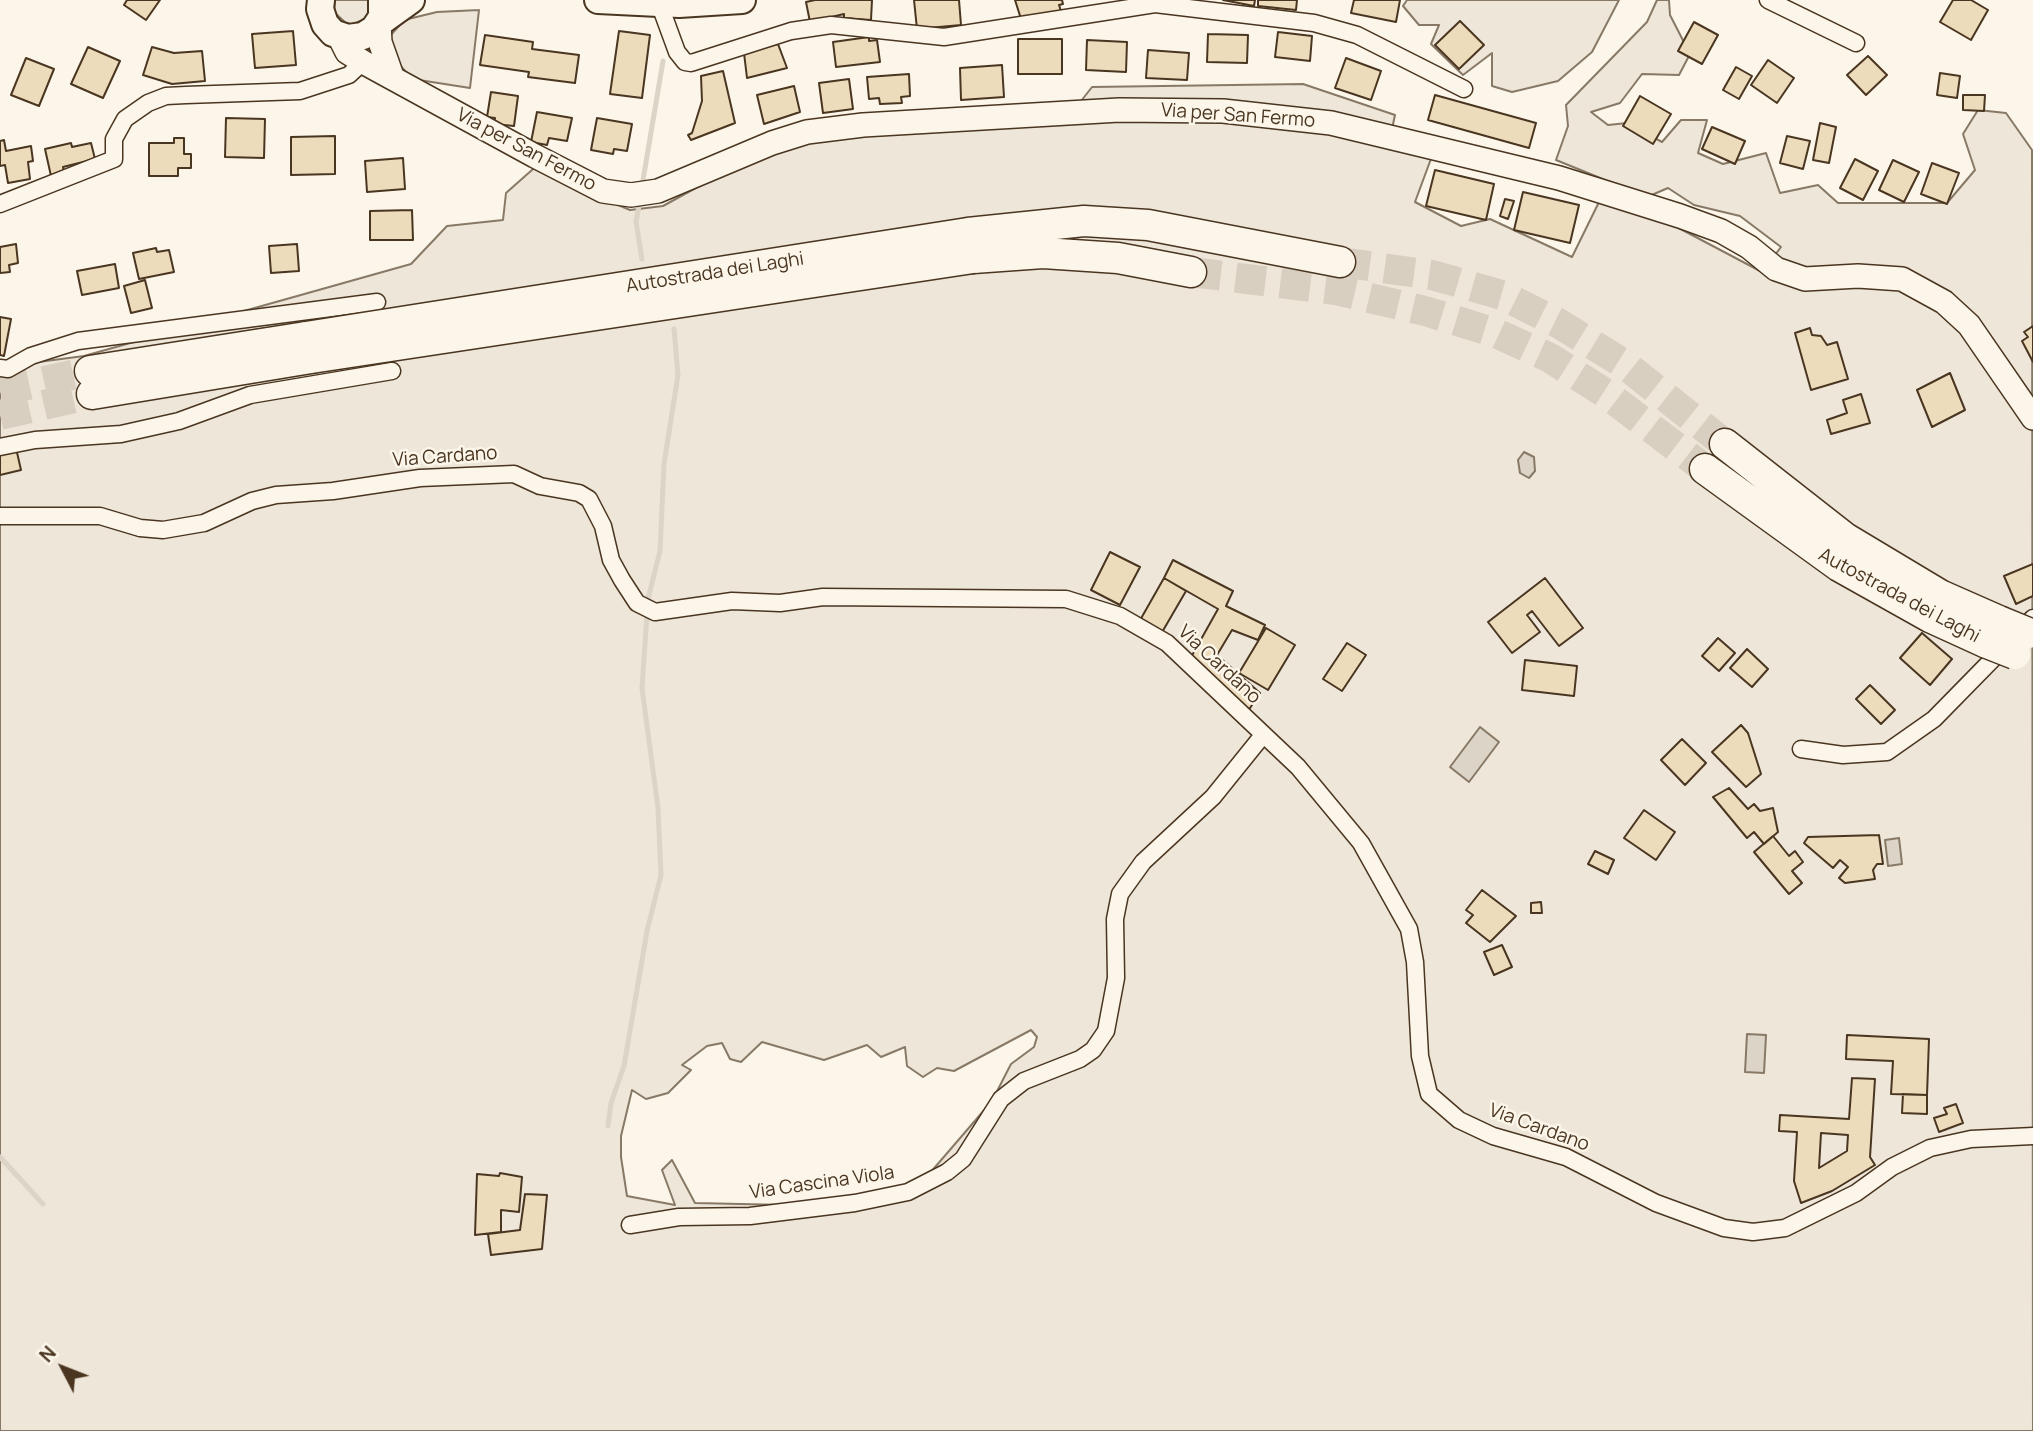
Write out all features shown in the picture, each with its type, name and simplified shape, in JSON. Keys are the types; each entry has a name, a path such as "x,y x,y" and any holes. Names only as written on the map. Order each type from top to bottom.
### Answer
{"highway":[{"name":"Autostrada dei Laghi","path":"91,383 971,245 1084,221 1149,225 1340,262"},
{"name":"Autostrada dei Laghi","path":"971,245 1118,258 1191,272"},
{"name":"Autostrada dei Laghi","path":"1724,444 1846,538 2018,638"},
{"name":"Autostrada dei Laghi","path":"1705,469 1839,566 1930,617 2018,638"}],"main road":[{"path":"302,0 358,38 368,34 381,12 411,0"},
{"path":"597,0 659,3 742,0"},
{"path":"381,12 380,42 392,76"},
{"name":"Via per San Fermo","path":"327,18 347,52 363,62 603,191 631,195 658,191 772,142 807,132 863,125 1119,110 1223,111 1331,123 1559,178 1680,216 1721,231 1749,247 1776,269 1805,279 1858,276 1902,279 1944,302 1969,325 2033,418"}],"street":[{"path":"1768,0 1856,43"},
{"path":"659,3 680,58 691,63 791,31 831,25 944,37 1155,4 1314,23 1357,35 1464,89"},
{"path":"0,204 114,159 114,139 125,119 148,103 186,94 300,90 349,75 363,62"},
{"path":"0,368 8,369 31,356 78,341 377,302"},
{"path":"0,447 35,440 121,435 179,421 250,395 392,371"},
{"name":"Via Cardano","path":"0,516 100,516 140,528 186,528 222,517 252,501 276,495 420,478 514,474 540,486 579,493 589,499 603,526 611,559 638,603 655,612 732,601 780,603 823,597 1066,599 1119,616 1167,643 1298,766 1361,843 1409,929 1415,962 1420,1056 1429,1094 1459,1120 1493,1136 1566,1157 1656,1202 1724,1228 1753,1231 1785,1228 1856,1193 1892,1167 1930,1148 1971,1139 2033,1136"},
{"path":"1801,749 1843,755 1887,752 1934,719 2018,638"},
{"name":"Via Cascina Viola","path":"630,1225 679,1217 750,1216 855,1203 908,1192 947,1172 963,1159 1001,1099 1024,1081 1080,1059 1093,1050 1106,1031 1116,978 1115,919 1120,894 1143,862 1213,797 1263,735"}],"shaded area":[{"path":"335,0 368,0 370,10 364,20 348,25 334,12"},
{"path":"1407,0 1619,0 1592,52 1558,81 1512,92 1492,86 1492,53 1463,75 1431,44 1439,25 1419,25 1403,6"},
{"path":"1657,0 1669,0 1670,15 1690,54 1679,75 1642,74 1620,103 1591,112 1608,125 1627,123 1662,142 1681,120 1707,120 1698,153 1723,164 1766,153 1780,193 1818,185 1838,203 1947,203 1975,170 1963,134 1978,110 2006,113 2032,150 2033,1431 0,1431 0,367 84,356 411,264 447,226 503,220 506,193 541,162 573,186 630,210 663,206 723,173 818,134 1067,119 1092,87 1303,84 1395,115 1389,143 1432,156 1415,202 1461,226 1490,219 1572,257 1600,200 1656,216 1762,272 1781,247 1740,216 1694,205 1668,188 1647,197 1556,160 1568,126 1566,105 1647,22","holes":["1031,1030 1037,1037 1034,1047 1011,1064 992,1101 930,1173 899,1191 786,1205 695,1203 672,1160 662,1170 675,1205 627,1196 621,1136 632,1090 646,1099 668,1093 691,1070 682,1065 707,1046 722,1043 730,1059 741,1062 762,1042 824,1060 867,1045 881,1057 905,1047 907,1066 923,1077 937,1068 954,1071"]},
{"path":"479,10 470,88 419,80 409,75 393,58 390,36 404,20 437,12"},
{"path":"1524,452 1534,457 1535,471 1529,478 1520,473 1518,460"},
{"path":"1480,727 1499,742 1469,782 1450,767"},
{"path":"1899,838 1902,864 1888,866 1885,840"},
{"path":"1747,1034 1766,1035 1764,1073 1745,1072"}],"building":[{"path":"127,0 160,0 146,20 124,5"},
{"path":"872,0 871,20 844,18 844,14 810,22 806,2"},
{"path":"914,0 959,0 961,25 917,29"},
{"path":"1015,0 1062,0 1063,4 1059,5 1061,11 1022,22"},
{"path":"1223,0 1255,0 1254,6"},
{"path":"1258,0 1297,0 1296,10 1258,6"},
{"path":"1354,0 1400,0 1396,22 1351,13"},
{"path":"1953,0 1971,0 1988,10 1971,40 1940,22"},
{"path":"1460,21 1484,45 1459,69 1435,45"},
{"path":"1694,22 1718,35 1702,64 1678,51"},
{"path":"293,31 296,65 255,68 252,34"},
{"path":"619,31 650,35 642,98 610,94"},
{"path":"1278,32 1312,36 1310,61 1275,57"},
{"path":"1208,34 1248,35 1247,63 1207,62"},
{"path":"485,35 533,42 532,49 579,55 575,83 528,77 529,72 480,65"},
{"path":"869,37 869,41 877,40 880,62 836,67 833,42"},
{"path":"1018,39 1062,39 1062,74 1018,74"},
{"path":"1087,40 1127,42 1126,72 1086,70"},
{"path":"778,44 787,68 747,78 744,53"},
{"path":"88,47 120,61 103,98 71,84"},
{"path":"152,47 174,53 202,51 205,81 172,84 143,75"},
{"path":"1148,50 1189,53 1187,80 1146,78"},
{"path":"1868,56 1887,75 1866,95 1847,75"},
{"path":"26,58 54,69 39,106 11,95"},
{"path":"1346,58 1381,71 1371,100 1335,88"},
{"path":"1768,60 1794,78 1777,103 1751,85"},
{"path":"1002,65 1004,97 961,100 960,68"},
{"path":"1736,67 1752,76 1739,99 1723,90"},
{"path":"723,71 735,123 691,140 688,135 692,133 702,101 701,76"},
{"path":"1940,73 1960,76 1957,98 1937,95"},
{"path":"909,74 910,96 901,97 902,103 880,104 879,98 869,99 867,77"},
{"path":"849,79 853,109 823,113 819,83"},
{"path":"794,86 800,112 764,124 757,95"},
{"path":"491,92 518,96 514,126 494,124 495,118 487,117"},
{"path":"1435,95 1536,123 1529,148 1428,120"},
{"path":"1963,95 1985,95 1984,111 1963,110"},
{"path":"1640,96 1671,114 1653,144 1623,126"},
{"path":"537,112 572,118 567,141 549,138 547,145 531,142"},
{"path":"226,118 265,119 264,158 225,157"},
{"path":"597,118 632,124 627,151 614,149 613,154 591,150"},
{"path":"1820,123 1836,127 1829,163 1813,160"},
{"path":"1712,127 1745,141 1735,164 1702,149"},
{"path":"335,136 335,174 291,175 291,137"},
{"path":"1787,136 1810,141 1803,169 1780,163"},
{"path":"174,138 184,138 184,154 191,154 191,168 178,168 178,176 149,176 149,143 174,143"},
{"path":"4,140 6,151 31,146 33,161 28,162 30,179 8,183 5,165 0,166 0,141"},
{"path":"71,143 72,147 91,143 95,159 63,167 64,172 51,176 45,149"},
{"path":"403,158 405,189 367,192 365,161"},
{"path":"1855,159 1878,171 1863,200 1840,188"},
{"path":"1893,160 1919,172 1904,202 1879,190"},
{"path":"1932,163 1959,173 1947,204 1921,194"},
{"path":"1435,170 1494,184 1486,220 1426,206"},
{"path":"1523,192 1579,205 1570,243 1514,230"},
{"path":"1505,199 1514,201 1508,219 1500,216"},
{"path":"412,210 413,240 370,240 370,211"},
{"path":"16,244 18,263 9,265 10,272 0,273 0,247"},
{"path":"297,244 299,271 271,273 269,246"},
{"path":"156,248 157,252 169,250 174,272 139,279 133,253"},
{"path":"115,264 119,288 82,295 77,271"},
{"path":"145,280 152,308 131,313 124,286"},
{"path":"0,317 11,319 4,356 0,355"},
{"path":"2033,326 2033,362 2022,341 2028,337 2024,332"},
{"path":"1810,328 1812,335 1821,336 1827,345 1837,342 1848,379 1811,390 1795,333"},
{"path":"1950,373 1965,410 1932,427 1917,390"},
{"path":"1861,394 1870,423 1831,434 1827,420 1847,413 1843,400"},
{"path":"16,448 21,470 0,475 0,451"},
{"path":"1110,552 1140,567 1120,605 1091,590"},
{"path":"1173,560 1233,591 1226,606 1265,625 1258,640 1232,630 1217,655 1260,693 1248,711 1190,659 1218,609 1164,578"},
{"path":"2033,564 2033,596 2016,604 2004,576"},
{"path":"1164,578 1186,591 1161,634 1139,622"},
{"path":"1545,578 1583,628 1559,646 1532,611 1527,615 1540,632 1512,653 1488,622"},
{"path":"1266,628 1295,645 1268,690 1239,673"},
{"path":"1922,633 1952,659 1930,685 1900,658"},
{"path":"1718,638 1735,653 1719,671 1702,656"},
{"path":"1347,643 1366,655 1342,691 1323,679"},
{"path":"1747,649 1768,669 1752,687 1730,668"},
{"path":"1525,660 1577,666 1574,696 1522,690"},
{"path":"1870,685 1895,710 1881,724 1856,699"},
{"path":"1741,725 1748,733 1761,774 1746,787 1712,752"},
{"path":"1682,739 1706,763 1685,785 1661,760"},
{"path":"1729,788 1748,809 1754,804 1760,811 1773,808 1778,832 1764,844 1754,832 1747,838 1713,797"},
{"path":"1644,810 1675,832 1656,860 1624,838"},
{"path":"1879,835 1883,864 1877,864 1873,870 1875,879 1845,883 1839,878 1848,867 1840,860 1833,868 1804,843 1808,837"},
{"path":"1773,836 1789,856 1795,851 1803,862 1792,871 1802,883 1789,894 1754,852"},
{"path":"1595,851 1614,860 1608,874 1588,864"},
{"path":"1482,890 1516,916 1490,942 1466,923 1473,915 1466,910"},
{"path":"1541,902 1542,913 1531,913 1531,903"},
{"path":"1502,945 1512,967 1494,975 1484,952"},
{"path":"1847,1035 1929,1039 1927,1095 1891,1094 1893,1061 1846,1059"},
{"path":"1852,1078 1875,1079 1870,1157 1875,1165 1832,1191 1801,1203 1794,1181 1797,1132 1779,1131 1780,1115 1849,1119","holes":["1821,1133 1848,1135 1847,1151 1819,1168"]},
{"path":"1903,1094 1927,1095 1927,1114 1902,1113"},
{"path":"1956,1104 1963,1123 1939,1132 1934,1118 1947,1114 1944,1108"},
{"path":"500,1173 522,1177 519,1212 501,1210 501,1232 475,1235 477,1174 499,1176"},
{"path":"525,1194 547,1195 542,1249 491,1255 488,1234 520,1230"}],"waterway":[{"path":"642,186 663,61"},
{"path":"640,200 636,222 642,259"},
{"path":"608,1126 611,1103 624,1066 647,931 661,875 658,808 642,688 648,599 660,551 664,464 678,375 674,329"},
{"path":"0,1157 43,1204"}],"tunnel":[{"path":"1340,262 1432,275 1502,295 1558,323 1624,364 1725,444"},
{"path":"1191,272 1336,290 1425,311 1496,333 1550,358 1605,393 1705,469"},
{"path":"0,391 90,371"},
{"path":"0,415 92,394"}]}
